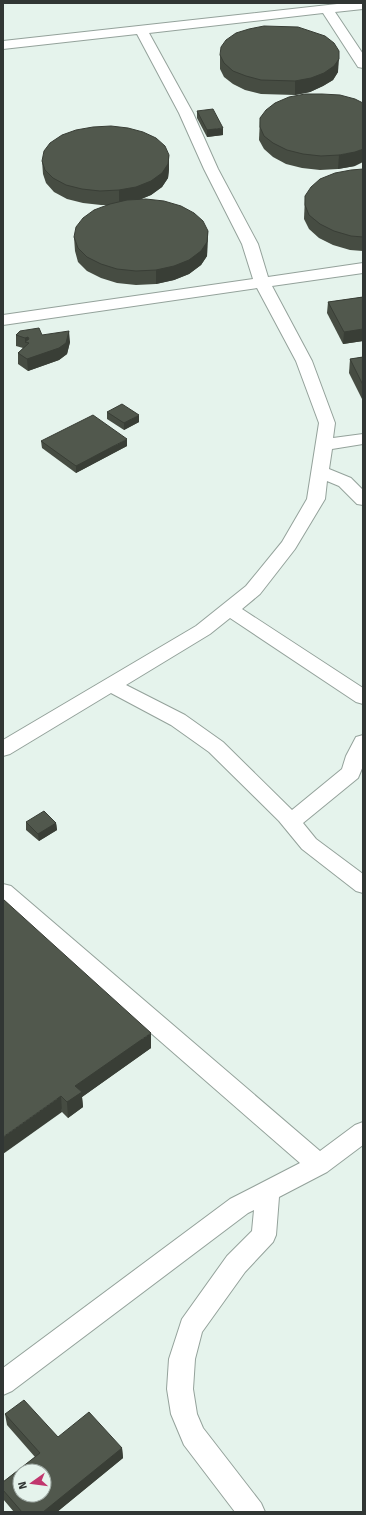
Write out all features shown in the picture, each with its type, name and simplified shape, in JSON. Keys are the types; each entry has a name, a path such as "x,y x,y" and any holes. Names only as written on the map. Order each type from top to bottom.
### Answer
{"lane":[{"path":"3,45 141,30 294,8 327,9 363,5"},
{"path":"327,9 363,64"},
{"path":"3,748 203,630 230,609 253,590 289,545 316,499 327,423 304,361 262,282 250,244 211,168 186,113 141,30"},
{"path":"3,320 363,268"},
{"path":"324,445 363,439"},
{"path":"320,471 345,482 363,500"},
{"path":"230,609 363,697"},
{"path":"111,685 178,720 216,747 291,822 309,844 363,885"},
{"path":"291,822 352,773 356,756 363,742"},
{"path":"3,892 319,1164"},
{"path":"3,1383 239,1206 319,1164 363,1132"},
{"path":"251,1512 193,1436 184,1414 180,1389 182,1359 191,1327 236,1264 264,1235 268,1190"}],"building":[{"path":"264,26 298,27 325,36 334,43 339,51 339,59 334,66 324,73 311,78 295,81 261,80 233,71 224,63 220,55 221,47 226,40 236,33"},
{"path":"305,94 340,95 363,103 363,149 339,155 321,156 303,154 287,150 273,143 264,136 260,127 260,118 266,110 275,103 289,97"},
{"path":"213,109 223,128 207,130 197,111"},
{"path":"111,126 143,132 156,138 165,146 169,155 168,164 162,173 151,181 136,187 100,191 66,185 53,178 45,170 42,161 44,151 50,143 62,135 76,130"},
{"path":"363,169 363,237 351,236 334,231 320,224 309,215 305,205 305,196 311,187 320,179 335,173"},
{"path":"146,199 164,201 181,206 194,213 203,221 208,231 207,242 201,251 189,260 174,266 156,270 136,271 117,269 101,264 87,257 78,248 74,237 76,227 83,218 94,210 127,200"},
{"path":"363,297 363,329 344,332 328,302"},
{"path":"39,328 42,335 69,331 66,343 59,348 27,359 18,353 29,343 25,342 29,339 28,337 25,338 16,335 20,331"},
{"path":"363,357 363,385 350,359"},
{"path":"122,404 139,415 124,423 107,412"},
{"path":"93,415 127,439 76,466 41,441"},
{"path":"44,811 56,823 38,834 26,822"},
{"path":"3,899 151,1033 75,1086 82,1092 67,1102 61,1096 3,1137"},
{"path":"24,1400 58,1437 89,1412 122,1448 43,1512 22,1512 14,1503 52,1503 52,1463 27,1463 40,1453 5,1414"},
{"path":"12,1475 12,1500 3,1490 3,1482"}]}
